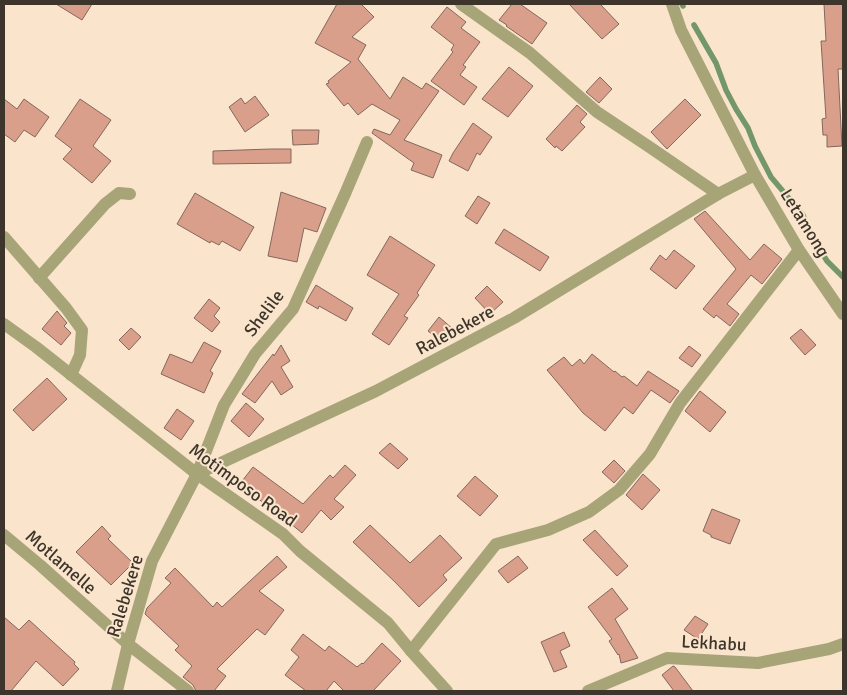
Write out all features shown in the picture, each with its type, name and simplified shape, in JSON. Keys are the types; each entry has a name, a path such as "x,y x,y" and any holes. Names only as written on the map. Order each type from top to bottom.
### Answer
{"street":[{"path":"461,4 530,53 597,112 718,194"},
{"path":"672,4 681,30 755,175"},
{"name":"Shelile","path":"197,474 224,405 255,354 293,309 367,142"},
{"name":"Ralebekere","path":"116,691 152,561 197,474 376,392 514,318 718,194 755,175"},
{"name":"Letamong","path":"755,175 799,250 843,314"},
{"path":"39,278 105,204 119,193 130,194"},
{"path":"4,237 66,308 82,330 80,355 71,375"},
{"path":"411,651 496,544 548,530 589,512 618,490 650,454 680,403 799,250"},
{"name":"Motimposo Road","path":"4,324 197,474 283,534 300,551 388,623 447,691"},
{"name":"Motlamelle","path":"4,535 128,644 188,691"},
{"name":"Lekhabu","path":"588,691 667,658 758,663 829,649 843,644"}],"building":[{"path":"56,4 92,4 82,20"},
{"path":"337,4 361,4 374,17 352,37 366,45 358,59 390,99 403,77 422,89 426,83 439,91 404,140 442,155 433,178 411,170 414,163 372,133 374,129 390,135 400,120 372,104 358,115 348,103 344,106 326,84 351,62 315,43"},
{"path":"512,4 520,4 547,23 532,44 499,20"},
{"path":"569,4 600,4 619,24 602,39"},
{"path":"824,4 843,4 843,69 838,69 842,146 827,147 827,135 823,135 822,119 826,118 821,41 826,41"},
{"path":"447,7 466,22 461,28 480,42 463,65 466,67 460,75 477,87 464,105 431,81 453,52 451,50 454,45 431,27"},
{"path":"509,67 533,86 508,117 482,99"},
{"path":"600,77 612,89 599,103 586,92"},
{"path":"255,96 269,115 245,132 229,107 241,98 245,104"},
{"path":"4,99 17,109 24,99 49,117 35,137 24,130 15,142 4,134"},
{"path":"80,99 111,120 93,146 111,161 92,183 63,159 72,149 55,136"},
{"path":"685,99 701,115 667,149 651,132"},
{"path":"577,105 587,114 580,122 585,127 562,151 556,146 555,148 546,139"},
{"path":"473,123 492,137 480,155 477,153 468,171 449,161"},
{"path":"292,130 319,130 318,144 293,145"},
{"path":"291,149 291,163 213,164 213,151"},
{"path":"281,192 326,208 317,232 304,228 297,262 268,256"},
{"path":"195,193 254,227 240,251 222,241 219,245 211,241 210,243 177,224"},
{"path":"478,196 490,203 477,224 465,216"},
{"path":"705,211 750,260 764,244 782,259 762,284 751,275 727,304 739,314 730,326 716,315 714,318 703,309 736,269 694,219"},
{"path":"504,229 549,257 540,271 495,243"},
{"path":"390,236 435,265 417,293 419,295 404,316 408,318 389,345 372,334 399,294 367,275"},
{"path":"674,250 695,266 676,289 650,269 660,255 666,260"},
{"path":"316,285 353,308 346,321 319,306 318,309 306,302"},
{"path":"487,286 503,302 490,314 475,298"},
{"path":"209,299 220,308 214,316 220,322 212,332 194,318"},
{"path":"57,311 67,323 64,326 71,333 61,345 42,329"},
{"path":"439,317 453,329 441,342 428,331"},
{"path":"131,328 141,337 129,350 119,340"},
{"path":"801,329 816,345 805,355 790,338"},
{"path":"204,342 221,351 210,371 213,373 204,393 161,374 170,354 192,363"},
{"path":"281,345 290,361 281,367 293,387 281,395 272,381 255,403 242,394"},
{"path":"689,346 701,355 692,367 679,358"},
{"path":"592,354 614,372 622,377 624,376 637,386 648,371 679,391 670,403 651,390 633,414 624,407 605,431 583,413 547,370 564,357 572,366 580,359 584,364"},
{"path":"47,378 67,399 33,431 13,410"},
{"path":"700,391 726,412 710,432 685,411"},
{"path":"246,403 264,419 249,437 231,421"},
{"path":"177,409 194,421 181,440 164,428"},
{"path":"390,443 408,459 398,469 379,453"},
{"path":"614,460 625,471 614,483 602,472"},
{"path":"345,465 356,475 334,499 344,507 331,520 321,510 302,533 239,485 253,467 303,504 330,475 333,478"},
{"path":"643,474 660,490 642,510 626,495"},
{"path":"475,476 498,496 480,516 457,496"},
{"path":"712,509 740,520 730,544 711,537 711,535 703,531"},
{"path":"370,525 410,563 440,535 462,558 443,575 447,580 419,607 353,542"},
{"path":"102,526 111,536 108,539 133,563 111,585 76,552"},
{"path":"595,530 628,566 617,576 583,540"},
{"path":"277,556 287,567 259,591 284,610 265,635 257,629 217,669 226,676 214,691 196,691 193,685 183,677 192,666 175,650 179,646 145,614 147,608 171,583 165,578 175,568 213,607 217,602 222,607"},
{"path":"518,556 528,568 508,583 498,571"},
{"path":"612,588 628,609 615,619 638,658 621,663 619,654 609,641 612,639 588,607"},
{"path":"695,616 708,624 698,639 684,630"},
{"path":"4,617 19,630 29,620 75,662 74,664 79,669 63,686 36,661 11,691 4,691"},
{"path":"564,632 570,646 560,651 567,667 554,672 541,642"},
{"path":"303,634 325,651 329,646 357,667 363,664 382,643 401,661 373,691 344,691 334,681 326,691 306,691 285,675 299,657 291,650"},
{"path":"673,666 693,691 674,691 662,675"}],"waterway":[{"path":"694,25 716,63 726,90 748,128 771,177 803,215 813,238 827,261 843,277"}]}
